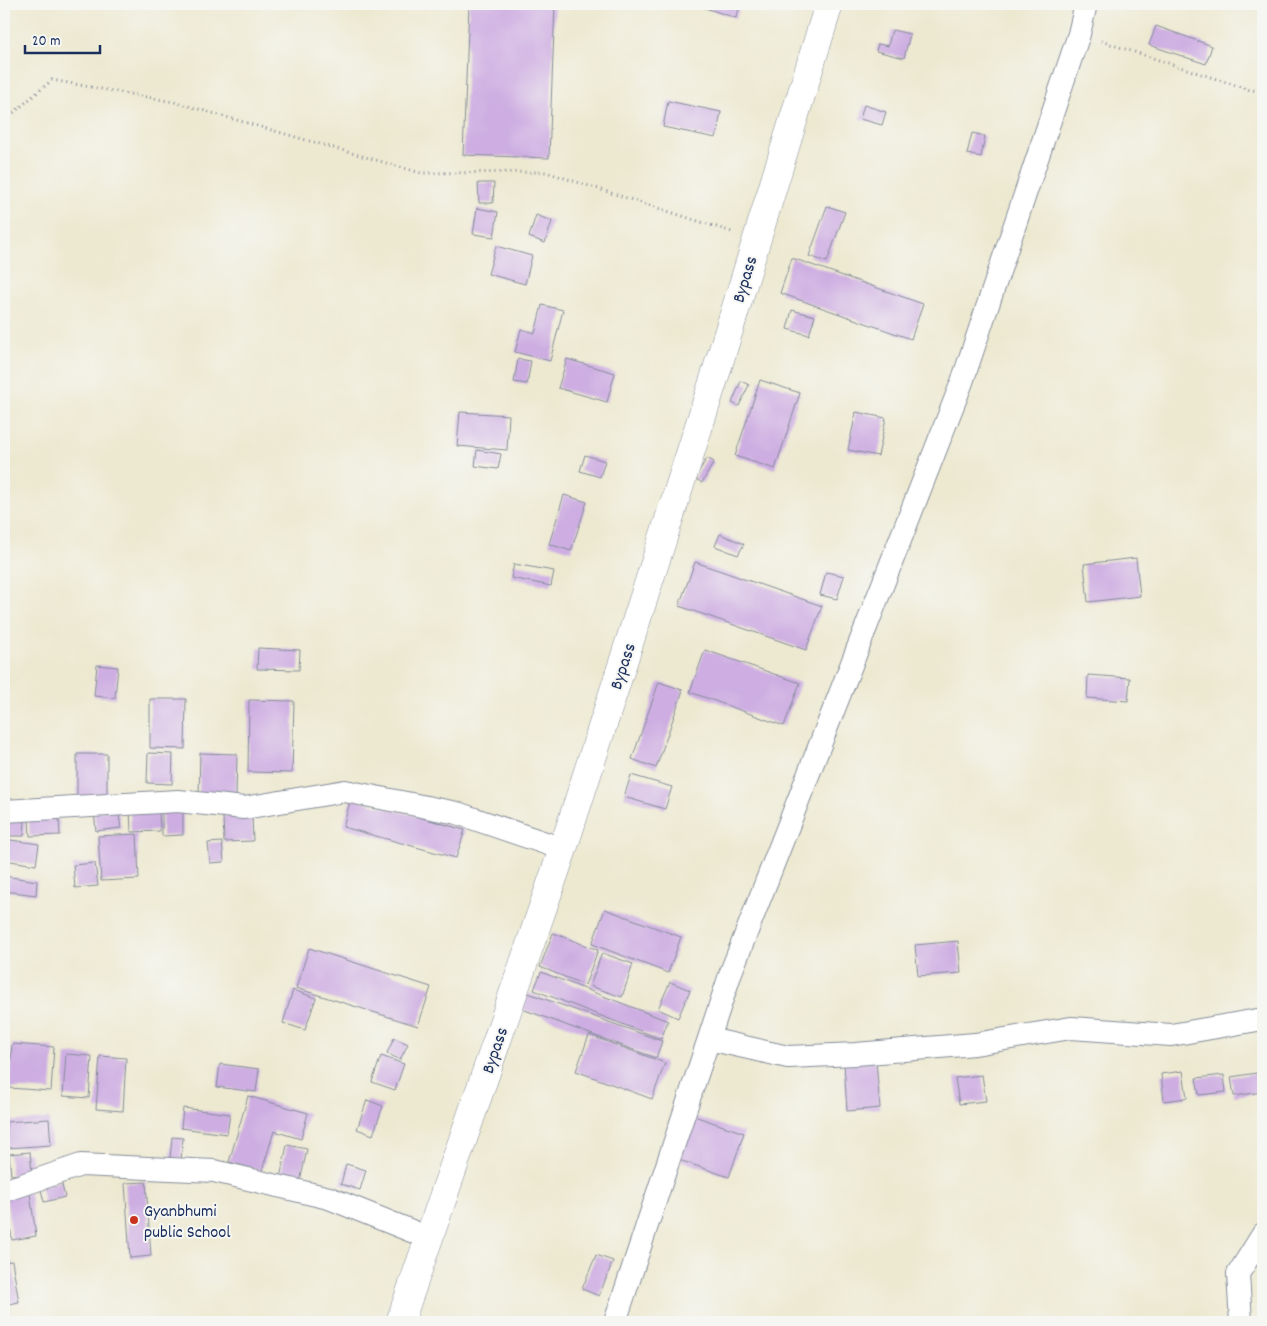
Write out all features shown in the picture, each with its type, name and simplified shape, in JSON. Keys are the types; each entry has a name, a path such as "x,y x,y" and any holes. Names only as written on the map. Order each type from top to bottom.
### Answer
{"main road":[{"name":"Bypass","path":"400,1322 563,849 829,4"}],"street":[{"path":"615,1322 731,972 962,382 1080,34 1086,4"},
{"path":"4,811 178,801 244,808 345,791 457,813 563,849"},
{"path":"709,1039 788,1057 846,1055 975,1044 1071,1028 1171,1035 1263,1019"},
{"path":"4,1192 81,1165 214,1171 329,1198 429,1238"},
{"path":"1241,1322 1238,1274 1263,1234"}],"path":[{"path":"1080,34 1250,90 1263,91"},
{"path":"4,113 12,114 52,80 174,102 421,173 546,172 756,240"}],"building":[{"path":"469,4 555,4 549,158 463,155"},
{"path":"693,4 741,4 736,18"},
{"path":"1156,26 1212,46 1206,64 1149,45"},
{"path":"892,30 910,34 904,58 876,51 878,44 888,46"},
{"path":"668,101 721,112 716,138 663,127"},
{"path":"864,105 886,112 882,125 860,119"},
{"path":"972,133 985,136 981,157 967,154"},
{"path":"478,183 494,183 493,203 479,203"},
{"path":"827,206 845,212 827,262 809,256"},
{"path":"477,208 498,212 494,237 473,234"},
{"path":"536,215 552,221 545,243 529,237"},
{"path":"496,246 532,256 525,284 488,274"},
{"path":"792,258 923,304 911,339 780,293"},
{"path":"542,305 563,310 550,361 515,352 521,329 535,333"},
{"path":"792,310 815,316 809,335 787,329"},
{"path":"518,359 531,361 527,384 514,382"},
{"path":"567,359 615,373 607,402 558,388"},
{"path":"760,380 800,393 775,469 735,456"},
{"path":"741,381 749,385 739,406 732,403"},
{"path":"460,412 509,415 507,450 457,446"},
{"path":"856,412 886,418 878,456 848,450"},
{"path":"477,450 501,454 498,469 475,466"},
{"path":"585,455 605,461 600,477 580,471"},
{"path":"707,458 714,462 702,483 695,478"},
{"path":"564,495 587,502 571,551 549,544"},
{"path":"720,534 744,544 738,555 715,546"},
{"path":"1136,558 1140,596 1088,602 1084,564"},
{"path":"695,562 822,606 806,650 679,606"},
{"path":"514,564 554,571 551,586 511,578"},
{"path":"826,572 844,576 837,599 820,595"},
{"path":"258,648 300,650 299,670 257,669"},
{"path":"705,650 800,683 784,726 690,692"},
{"path":"97,665 118,667 115,698 94,696"},
{"path":"1088,675 1130,678 1128,701 1087,698"},
{"path":"659,682 683,690 656,768 632,759"},
{"path":"150,699 186,699 185,749 150,748"},
{"path":"249,700 294,701 292,773 248,772"},
{"path":"148,753 173,754 172,784 147,783"},
{"path":"200,753 237,754 236,798 199,796"},
{"path":"77,754 107,754 107,801 77,801"},
{"path":"631,775 672,787 665,809 624,797"},
{"path":"351,798 465,830 456,858 343,827"},
{"path":"162,804 183,804 183,835 162,836"},
{"path":"118,809 121,828 96,831 94,812"},
{"path":"130,809 159,809 160,831 131,832"},
{"path":"252,815 253,841 224,842 223,816"},
{"path":"4,819 25,819 24,836 4,836"},
{"path":"59,819 60,835 30,836 29,820"},
{"path":"137,834 139,879 101,881 98,836"},
{"path":"4,839 39,844 36,865 4,860"},
{"path":"222,842 224,862 210,863 208,843"},
{"path":"95,863 98,886 75,888 73,865"},
{"path":"4,876 37,881 36,895 4,891"},
{"path":"605,909 681,937 668,973 592,944"},
{"path":"553,933 598,950 585,985 540,967"},
{"path":"958,941 961,973 918,976 915,945"},
{"path":"309,948 431,987 418,1026 296,988"},
{"path":"602,953 633,964 622,997 590,986"},
{"path":"541,972 668,1021 661,1039 534,990"},
{"path":"670,982 690,990 678,1018 658,1009"},
{"path":"293,990 316,998 305,1030 283,1023"},
{"path":"528,993 662,1041 656,1058 522,1009"},
{"path":"589,1035 665,1063 652,1099 576,1071"},
{"path":"394,1038 408,1044 400,1060 387,1053"},
{"path":"12,1044 54,1047 51,1091 9,1088"},
{"path":"66,1054 92,1056 89,1098 63,1096"},
{"path":"100,1056 126,1058 123,1111 96,1109"},
{"path":"381,1056 404,1064 395,1090 372,1082"},
{"path":"876,1061 880,1108 847,1111 844,1063"},
{"path":"220,1064 259,1069 256,1092 217,1087"},
{"path":"1183,1071 1187,1098 1164,1101 1161,1074"},
{"path":"1263,1072 1263,1092 1234,1096 1231,1077"},
{"path":"982,1075 986,1101 959,1104 955,1078"},
{"path":"1224,1075 1226,1092 1199,1095 1196,1078"},
{"path":"248,1096 308,1113 301,1139 274,1131 262,1171 229,1162"},
{"path":"367,1100 383,1106 373,1135 357,1129"},
{"path":"183,1108 230,1114 227,1134 181,1128"},
{"path":"694,1116 744,1133 729,1177 679,1160"},
{"path":"49,1119 51,1145 8,1148 6,1122"},
{"path":"172,1137 183,1138 181,1160 170,1159"},
{"path":"287,1145 307,1149 300,1182 280,1178"},
{"path":"30,1152 32,1173 11,1175 9,1154"},
{"path":"346,1164 366,1170 360,1190 341,1184"},
{"path":"61,1181 65,1197 44,1202 40,1186"},
{"path":"146,1182 151,1256 130,1258 125,1183"},
{"path":"30,1193 36,1236 12,1240 6,1196"},
{"path":"596,1255 613,1261 599,1296 582,1289"},
{"path":"12,1261 19,1302 4,1305 4,1262"}],"place":[{"name":"Gyanbhumi public School","path":"134,1220"}]}
